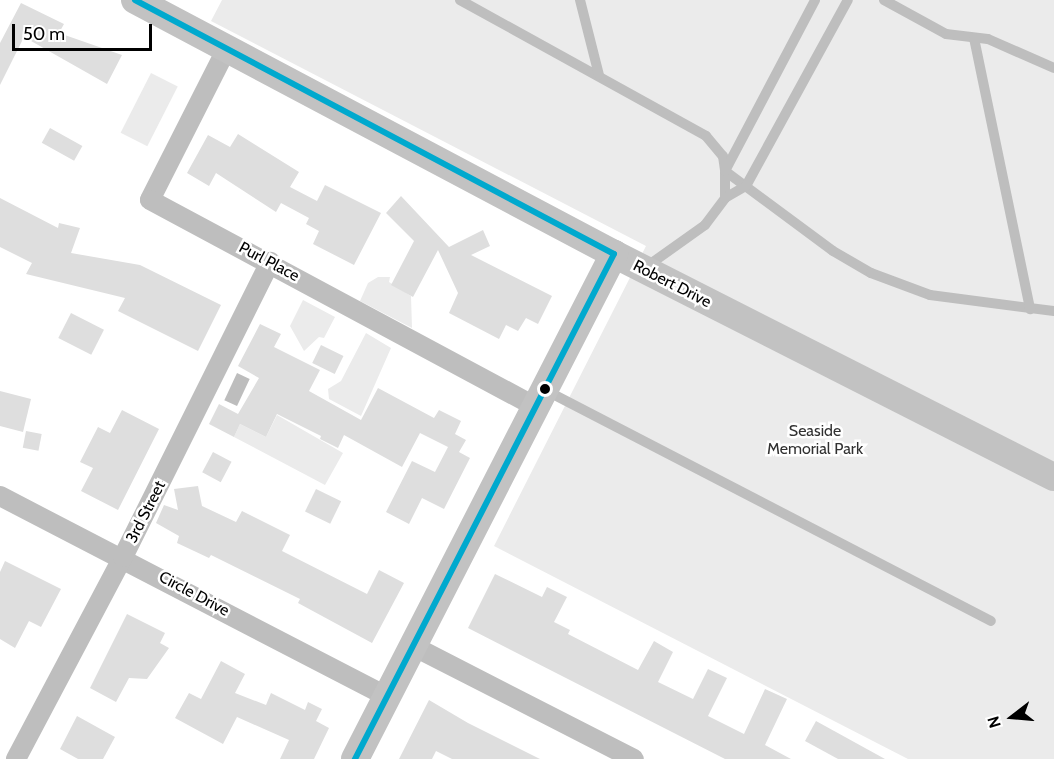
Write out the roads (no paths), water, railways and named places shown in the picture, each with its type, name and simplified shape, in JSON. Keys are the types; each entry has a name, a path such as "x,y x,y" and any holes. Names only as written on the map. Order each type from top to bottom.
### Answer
{"street":[{"name":"Robert Drive","path":"135,0 614,254 1054,477"},
{"name":"Purl Place","path":"227,48 150,200 541,399"},
{"path":"355,759 614,254"},
{"name":"3rd Street","path":"16,759 123,556 270,262"},
{"name":"Circle Drive","path":"0,496 123,556 386,696"},
{"path":"413,646 634,759"}],"lane":[{"path":"460,0 600,75 706,136 720,151 725,171 725,198"},
{"path":"580,0 600,75"},
{"path":"725,171 815,0"},
{"path":"643,269 705,225 725,198 747,186 848,0"},
{"path":"884,0 946,34 988,39 1054,68"},
{"path":"974,38 1030,309"},
{"path":"725,171 833,251 871,273 930,294 1054,311"},
{"path":"541,399 991,621"}],"park label":[{"name":"Seaside Memorial Park","path":"815,440"}]}
